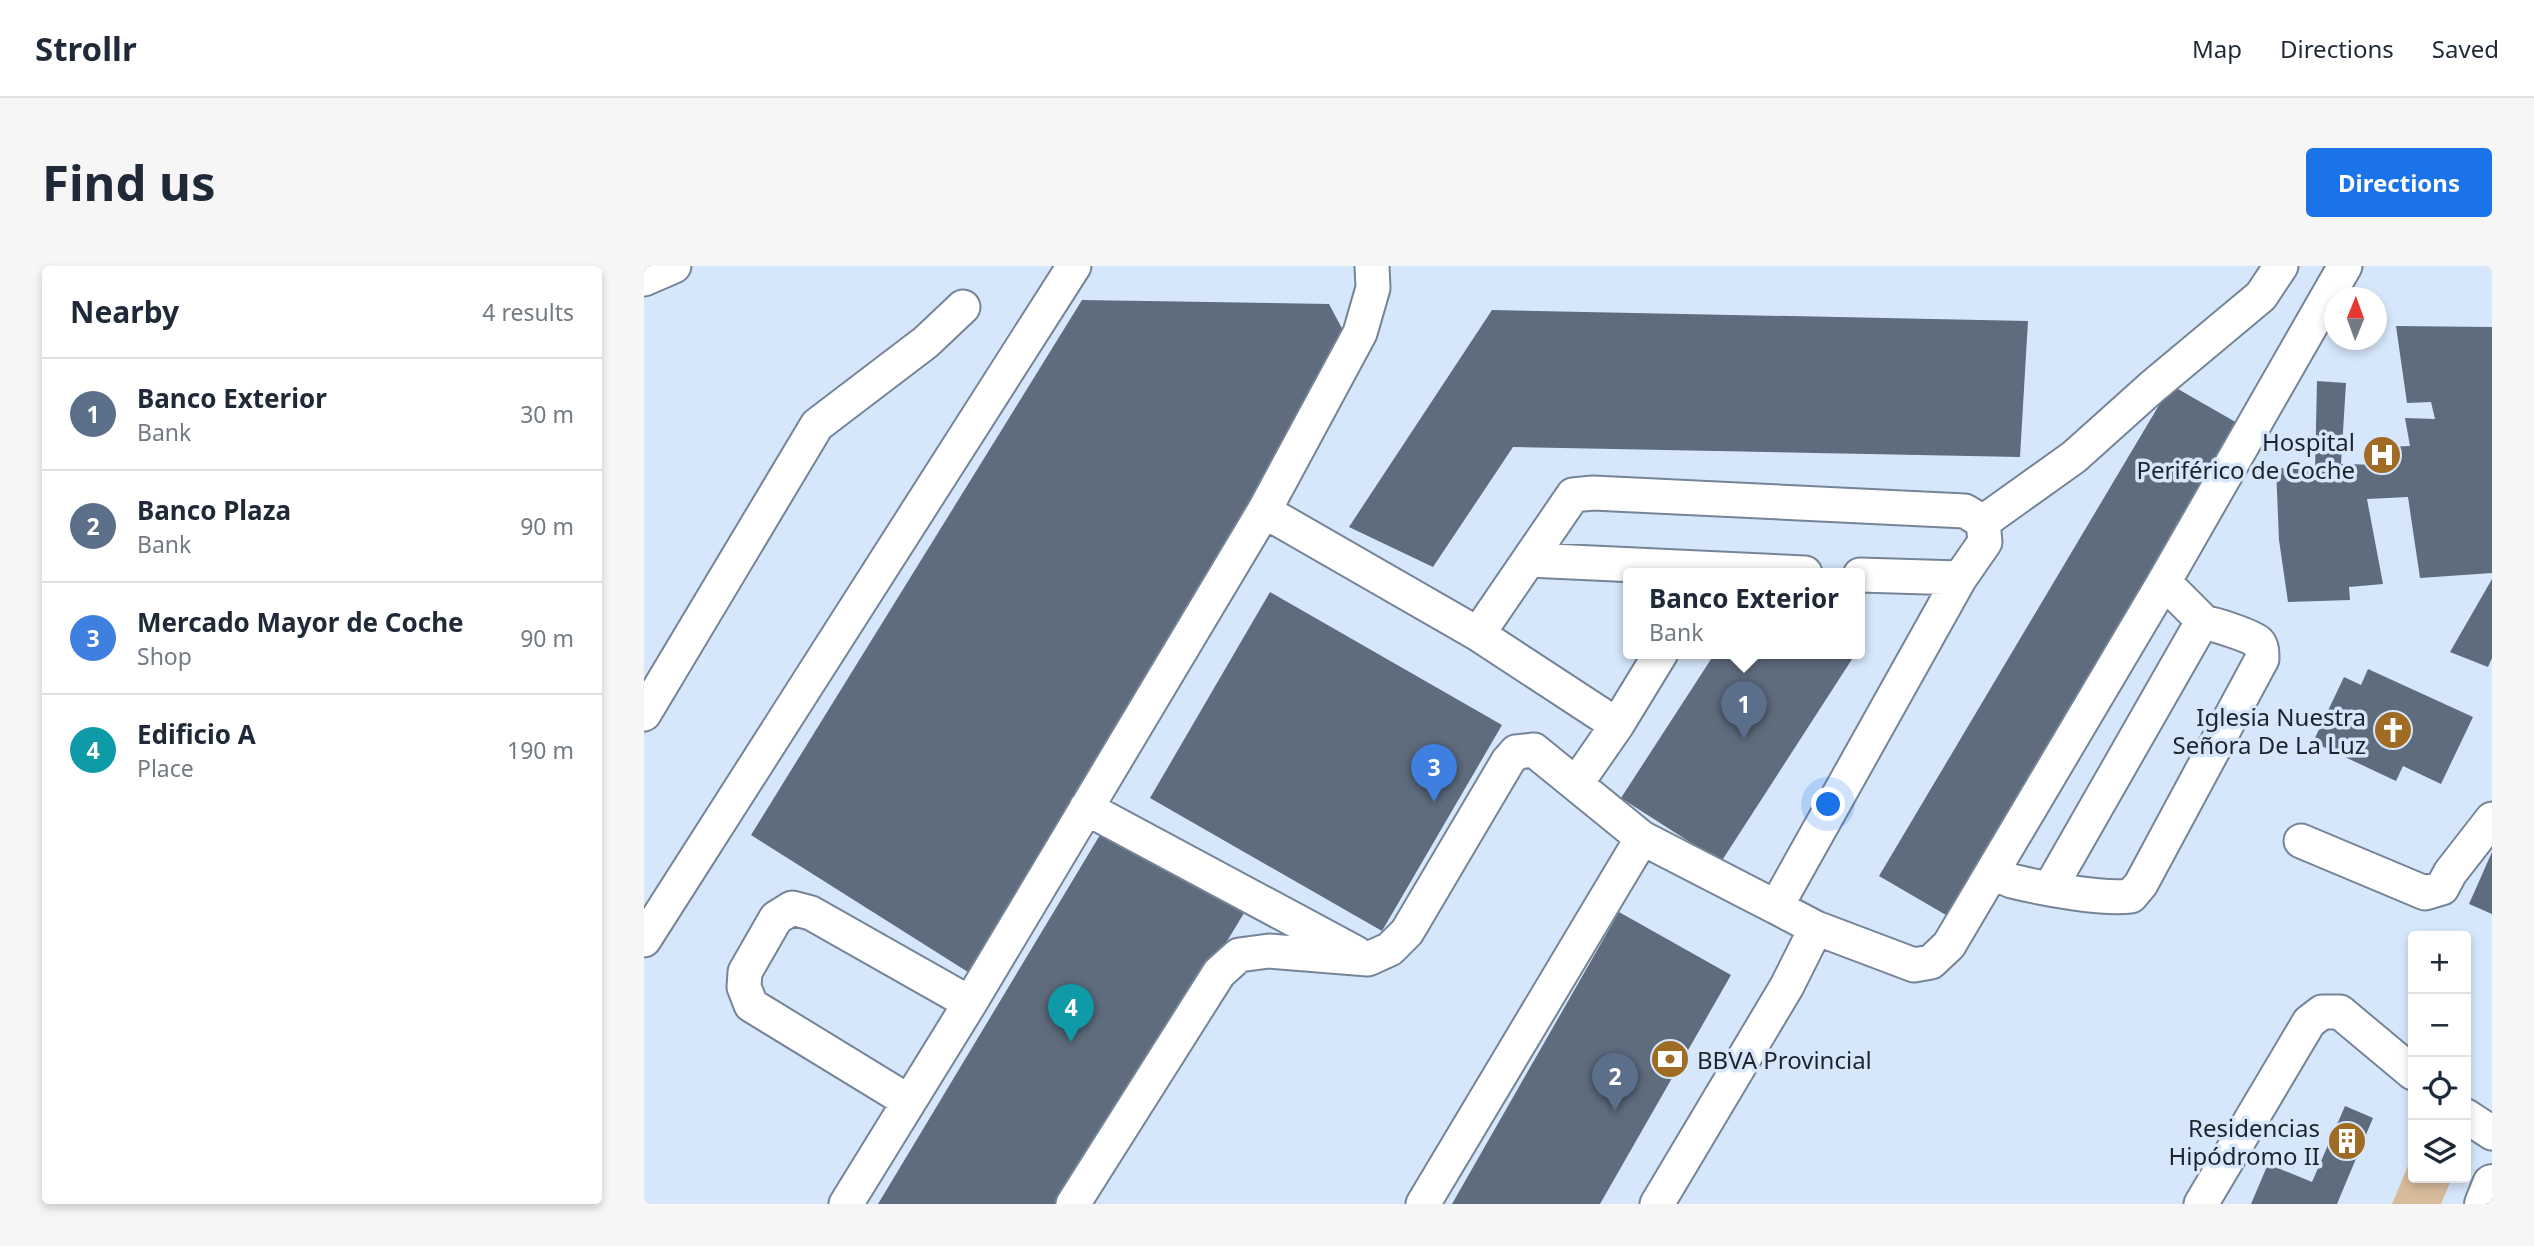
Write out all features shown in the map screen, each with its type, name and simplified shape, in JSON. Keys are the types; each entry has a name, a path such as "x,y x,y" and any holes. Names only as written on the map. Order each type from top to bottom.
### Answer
{"main road":[{"path":"2484,1204 2492,1184"}],"street":[{"path":"644,279 674,266"},
{"path":"644,940 1074,266"},
{"path":"846,1204 970,1003 1264,512 1360,334 1373,288 1372,266"},
{"path":"1983,522 2074,457 2260,296 2281,266"},
{"path":"1073,1204 1219,973 1239,955 1269,951 1368,959 1391,949 1407,932 1508,761 1516,752 1534,750 1642,838 1816,928 1914,965 1931,962 1949,946 2164,582 2345,266"},
{"path":"644,714 817,425 926,342 963,307"},
{"path":"1478,634 1573,495 1592,493 1965,511 1983,522"},
{"path":"1264,512 1478,634 1617,725"},
{"path":"1776,907 1960,578 1985,542 1983,522"},
{"path":"1529,560 1661,568"},
{"path":"1865,575 1960,578"},
{"path":"1993,870 2010,880 2118,898 2131,896 2141,884 2262,659 2258,642 2216,624 2205,623 2164,582"},
{"path":"2050,888 2198,629 2205,623"},
{"path":"1576,784 1617,725 1657,659"},
{"path":"1086,808 1368,959"},
{"path":"2301,841 2425,893 2442,888 2450,873 2492,819"},
{"path":"1423,1204 1642,838"},
{"path":"908,1101 751,1004 744,987 745,972 776,918 792,908 811,912 970,1003"},
{"path":"1657,1204 1787,986 1816,928"},
{"path":"2201,1204 2309,1022 2322,1012 2340,1012 2408,1069"},
{"path":"2471,1119 2492,1133"}],"shaded area":[{"path":"2408,1166 2408,1183 2450,1183 2441,1204 2392,1204"}],"building":[{"path":"1082,300 1329,304 1346,336 979,979 751,835"},
{"path":"1492,310 2028,321 2020,457 1513,447 1433,567 1349,527"},
{"path":"2396,326 2492,327 2492,573 2420,578 2408,497 2367,499 2383,584 2349,587 2350,600 2288,602 2279,540 2276,468 2315,470 2317,381 2346,383 2341,464 2383,465 2381,447 2410,446 2405,418 2435,419 2431,402 2407,403"},
{"path":"2171,385 2239,424 1946,915 1879,876"},
{"path":"2492,579 2492,658 2488,667 2450,652"},
{"path":"1270,592 1502,725 1382,931 1150,798"},
{"path":"1711,659 1852,659 1721,862 1621,798"},
{"name":"Iglesia Nuestra Señora De La Luz","path":"2368,669 2473,717 2441,784 2403,766 2396,781 2313,742 2344,677 2361,685"},
{"path":"1106,825 1247,908 1069,1204 878,1204"},
{"path":"2492,852 2492,914 2469,904"},
{"path":"1619,912 1731,975 1600,1204 1452,1204"},
{"name":"Residencias Hipódromo II","path":"2345,1106 2373,1118 2337,1204 2251,1204 2268,1164 2312,1182"}],"place":[{"name":"Hospital Periférico de Coche","path":"2382,455"},
{"name":"Iglesia Nuestra Señora De La Luz","path":"2393,730"},
{"name":"Banco Exterior","path":"1744,739"},
{"name":"Mercado Mayor de Coche","path":"1434,802"},
{"name":"Edificio A","path":"1071,1042"},
{"name":"BBVA Provincial","path":"1670,1059"},
{"name":"Banco Plaza","path":"1615,1111"},
{"name":"Residencias Hipódromo II","path":"2347,1141"}]}
